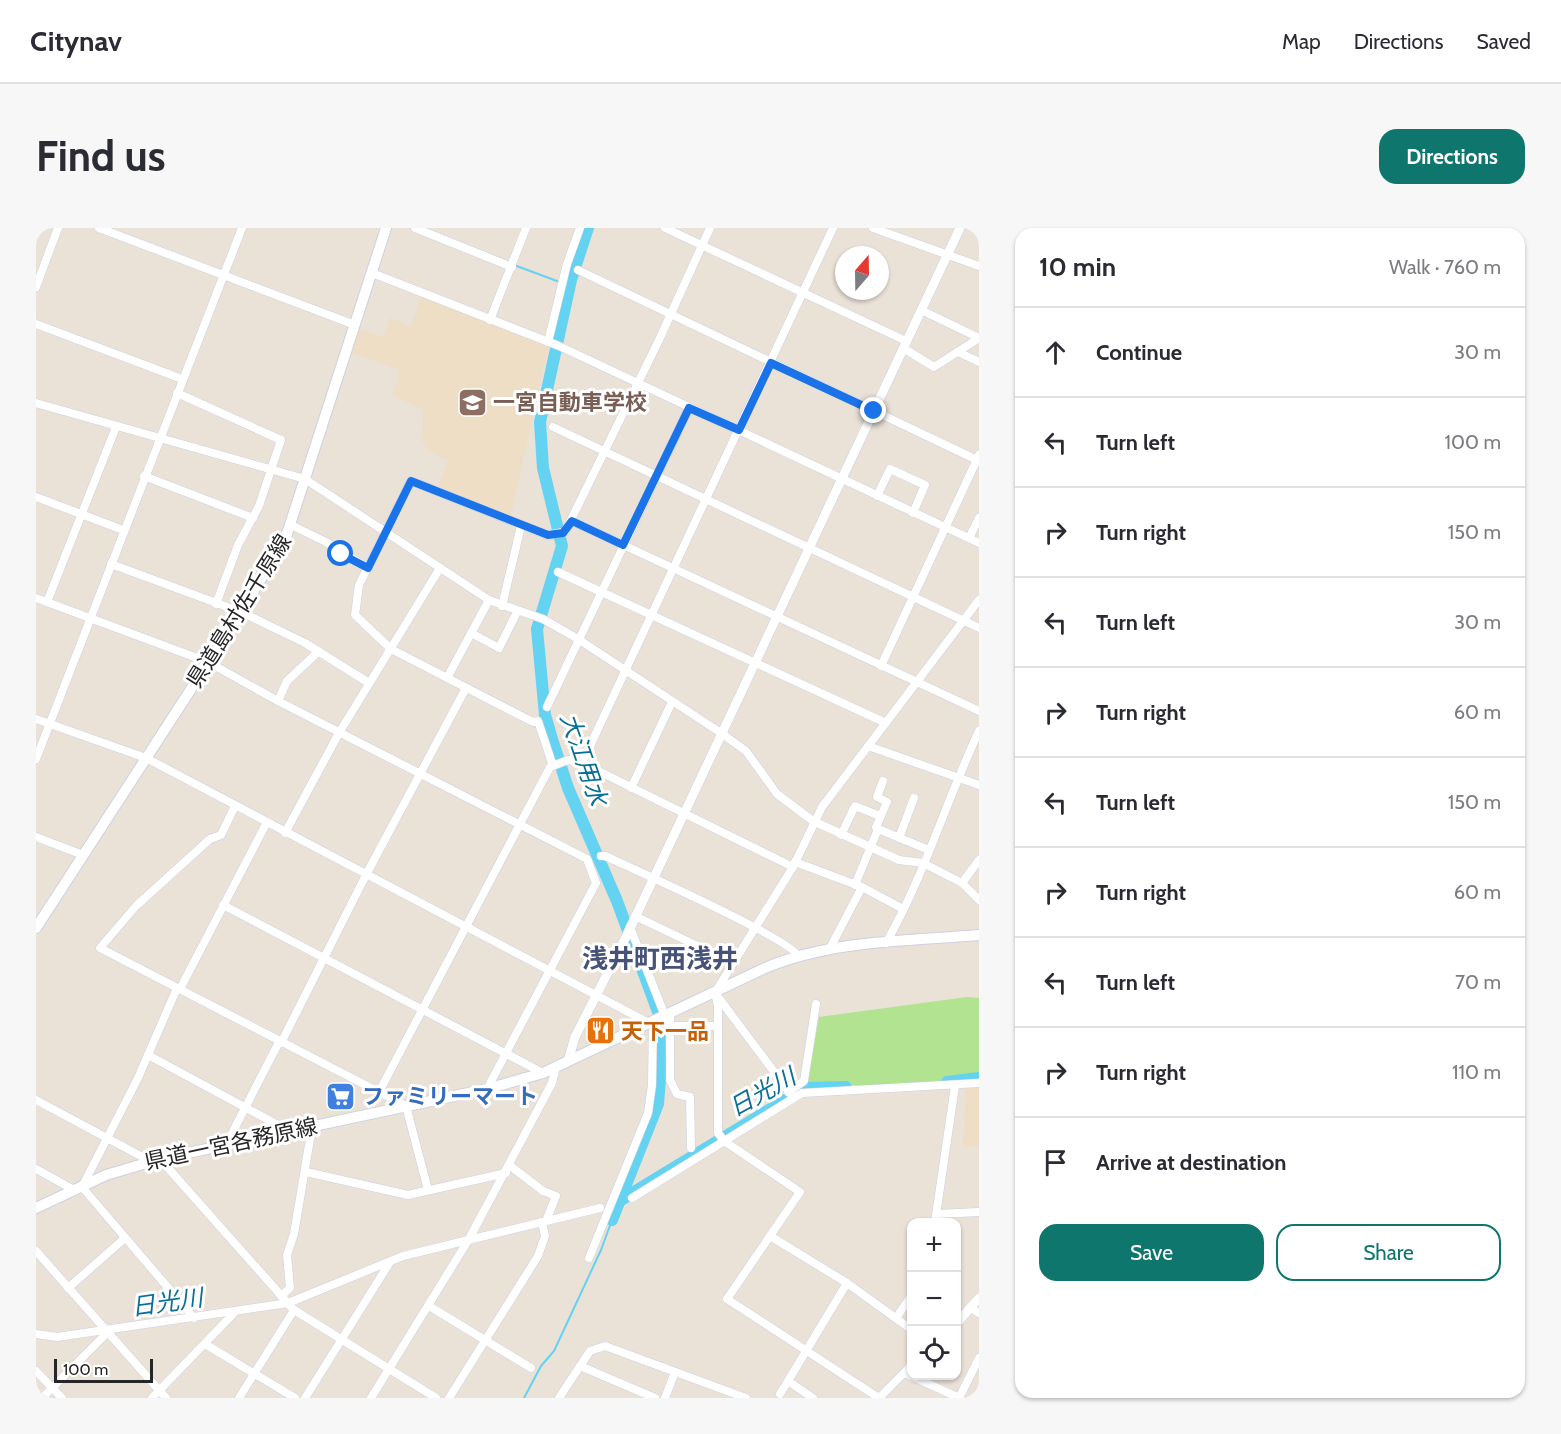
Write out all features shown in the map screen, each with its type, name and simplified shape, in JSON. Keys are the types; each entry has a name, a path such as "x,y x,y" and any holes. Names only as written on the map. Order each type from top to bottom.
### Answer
{"main road":[{"name":"県道島村佐千原線","path":"36,928 276,557 291,525 386,228"},
{"name":"県道一宮各務原線","path":"36,1208 106,1175 155,1160 487,1089 543,1073 765,968 798,956 886,943 979,935"}],"street":[{"path":"36,287 58,228"},
{"path":"99,228 355,325"},
{"path":"36,759 242,228"},
{"path":"416,228 512,267"},
{"path":"490,320 526,228"},
{"path":"553,344 567,264 580,228"},
{"path":"664,228 803,293 904,344 934,367 979,338"},
{"path":"553,766 538,721 533,722 391,649 355,615 359,585 411,481 521,526 553,535 563,533 572,521 710,228"},
{"path":"582,763 833,228"},
{"path":"873,228 979,266"},
{"path":"568,1062 575,1037 625,939 960,228"},
{"path":"578,270 978,459 881,666"},
{"path":"372,273 553,344 979,543"},
{"path":"921,310 979,338"},
{"path":"36,324 182,379"},
{"path":"957,352 979,362"},
{"path":"177,393 281,440 272,470 238,545 216,604"},
{"path":"36,403 159,440 306,479 489,600 517,612 543,619 578,639 721,734 746,751 777,794 813,821 900,860 923,863 962,883 979,900"},
{"path":"547,707 600,591 689,408"},
{"path":"46,602 116,427"},
{"path":"553,427 656,478 979,628"},
{"path":"877,496 890,469 925,485 914,513"},
{"path":"144,476 252,518"},
{"path":"36,496 123,530"},
{"path":"969,538 979,518"},
{"path":"572,521 979,711"},
{"path":"291,525 318,538 368,568"},
{"path":"502,606 521,526"},
{"path":"111,564 241,612 319,651 369,683"},
{"path":"285,833 339,733 440,568"},
{"path":"558,572 886,723"},
{"path":"36,598 208,662 339,733 587,859 596,883 487,1089"},
{"path":"447,678 489,600"},
{"path":"907,1370 879,1398 728,1299 800,1192 724,1141 717,1128 716,1026 718,1005 715,993 794,864 813,821 830,794 917,684 979,600"},
{"path":"471,633 499,648 517,612"},
{"path":"278,701 287,681 319,651"},
{"path":"226,1145 466,688"},
{"path":"631,788 672,702"},
{"path":"36,719 146,758 266,824 367,873 597,994 671,1026 716,1026"},
{"path":"886,943 929,850 957,777 979,731"},
{"path":"868,746 979,785"},
{"path":"379,1092 520,826 546,772 562,761 582,763 794,864 858,886 903,909"},
{"path":"829,950 858,886 869,847 887,802 877,797 883,781"},
{"path":"899,838 914,798"},
{"path":"235,806 221,835 210,839 136,906 100,948 406,1106 428,1190"},
{"path":"842,835 855,806 880,816"},
{"path":"78,1188 108,1137 179,989 266,824"},
{"path":"877,830 929,850"},
{"path":"36,837 83,855"},
{"path":"601,856 605,855 793,948 798,956"},
{"path":"962,883 979,860"},
{"path":"223,905 543,1073"},
{"path":"635,916 733,963"},
{"path":"589,1258 648,1113 659,1019 630,927"},
{"path":"715,993 791,1095"},
{"path":"632,1198 724,1141 791,1095 804,1081 816,1004"},
{"path":"671,1026 670,1080 677,1094 690,1097 691,1148"},
{"path":"148,1055 290,1131"},
{"path":"371,1398 469,1239 552,1083 556,1067"},
{"path":"791,1095 979,1083"},
{"path":"955,1086 936,1218 979,1212"},
{"path":"36,1100 155,1160 294,1310 436,1398"},
{"path":"281,1296 290,1288 286,1255 294,1234 312,1127"},
{"path":"36,1169 78,1188 194,1318"},
{"path":"306,1172 408,1195 507,1169 543,1191 556,1196 544,1222 545,1236 538,1256 448,1398"},
{"path":"36,1334 57,1337 106,1331 288,1303 390,1260 600,1208"},
{"path":"770,1236 847,1283 907,1326"},
{"path":"68,1288 125,1238"},
{"path":"36,1251 166,1398"},
{"path":"305,1398 390,1260"},
{"path":"780,1394 847,1283"},
{"path":"961,1320 975,1310 979,1298"},
{"path":"896,1318 907,1302"},
{"path":"429,1306 531,1368"},
{"path":"239,1398 294,1310"},
{"path":"152,1398 235,1312"},
{"path":"42,1398 106,1331"},
{"path":"205,1344 295,1398"},
{"path":"562,1397 590,1351 605,1346 746,1398"},
{"path":"927,1380 959,1398 979,1358"},
{"path":"580,1366 655,1398"},
{"path":"36,1371 62,1398"},
{"path":"665,1398 675,1372"},
{"path":"788,1381 813,1398"}],"shaded area":[{"name":"一宮自動車学校","path":"422,295 549,345 510,519 438,486 448,461 428,451 422,440 423,410 393,395 400,370 350,352 358,329 384,337 390,318 411,326"},
{"path":"979,1087 979,1146 963,1147 966,1088"}],"green space":[{"path":"967,997 979,998 979,1078 896,1085 807,1085 819,1017"}],"waterway":[{"name":"大江用水","path":"588,228 571,280 540,422 543,468 562,546 537,629 545,715 552,739 568,788 617,901 664,1028 658,1104 612,1220"},
{"path":"514,265 557,281"},
{"name":"日光川","path":"947,1082 979,1078"},
{"name":"日光川","path":"621,1200 805,1088 846,1087"},
{"path":"524,1398 541,1366 554,1351 601,1250 612,1220 609,1219"}],"place":[{"name":"一宮自動車学校","path":"472,402"},
{"name":"天下一品","path":"600,1031"},
{"name":"ファミリーマート","path":"341,1096"}],"district":[{"name":"浅井町西浅井","path":"660,959"}],"route":[{"path":"341,554 368,568 406,496 411,481 548,535 565,532 572,521 623,545 689,408 739,430 771,363 874,411"}]}
